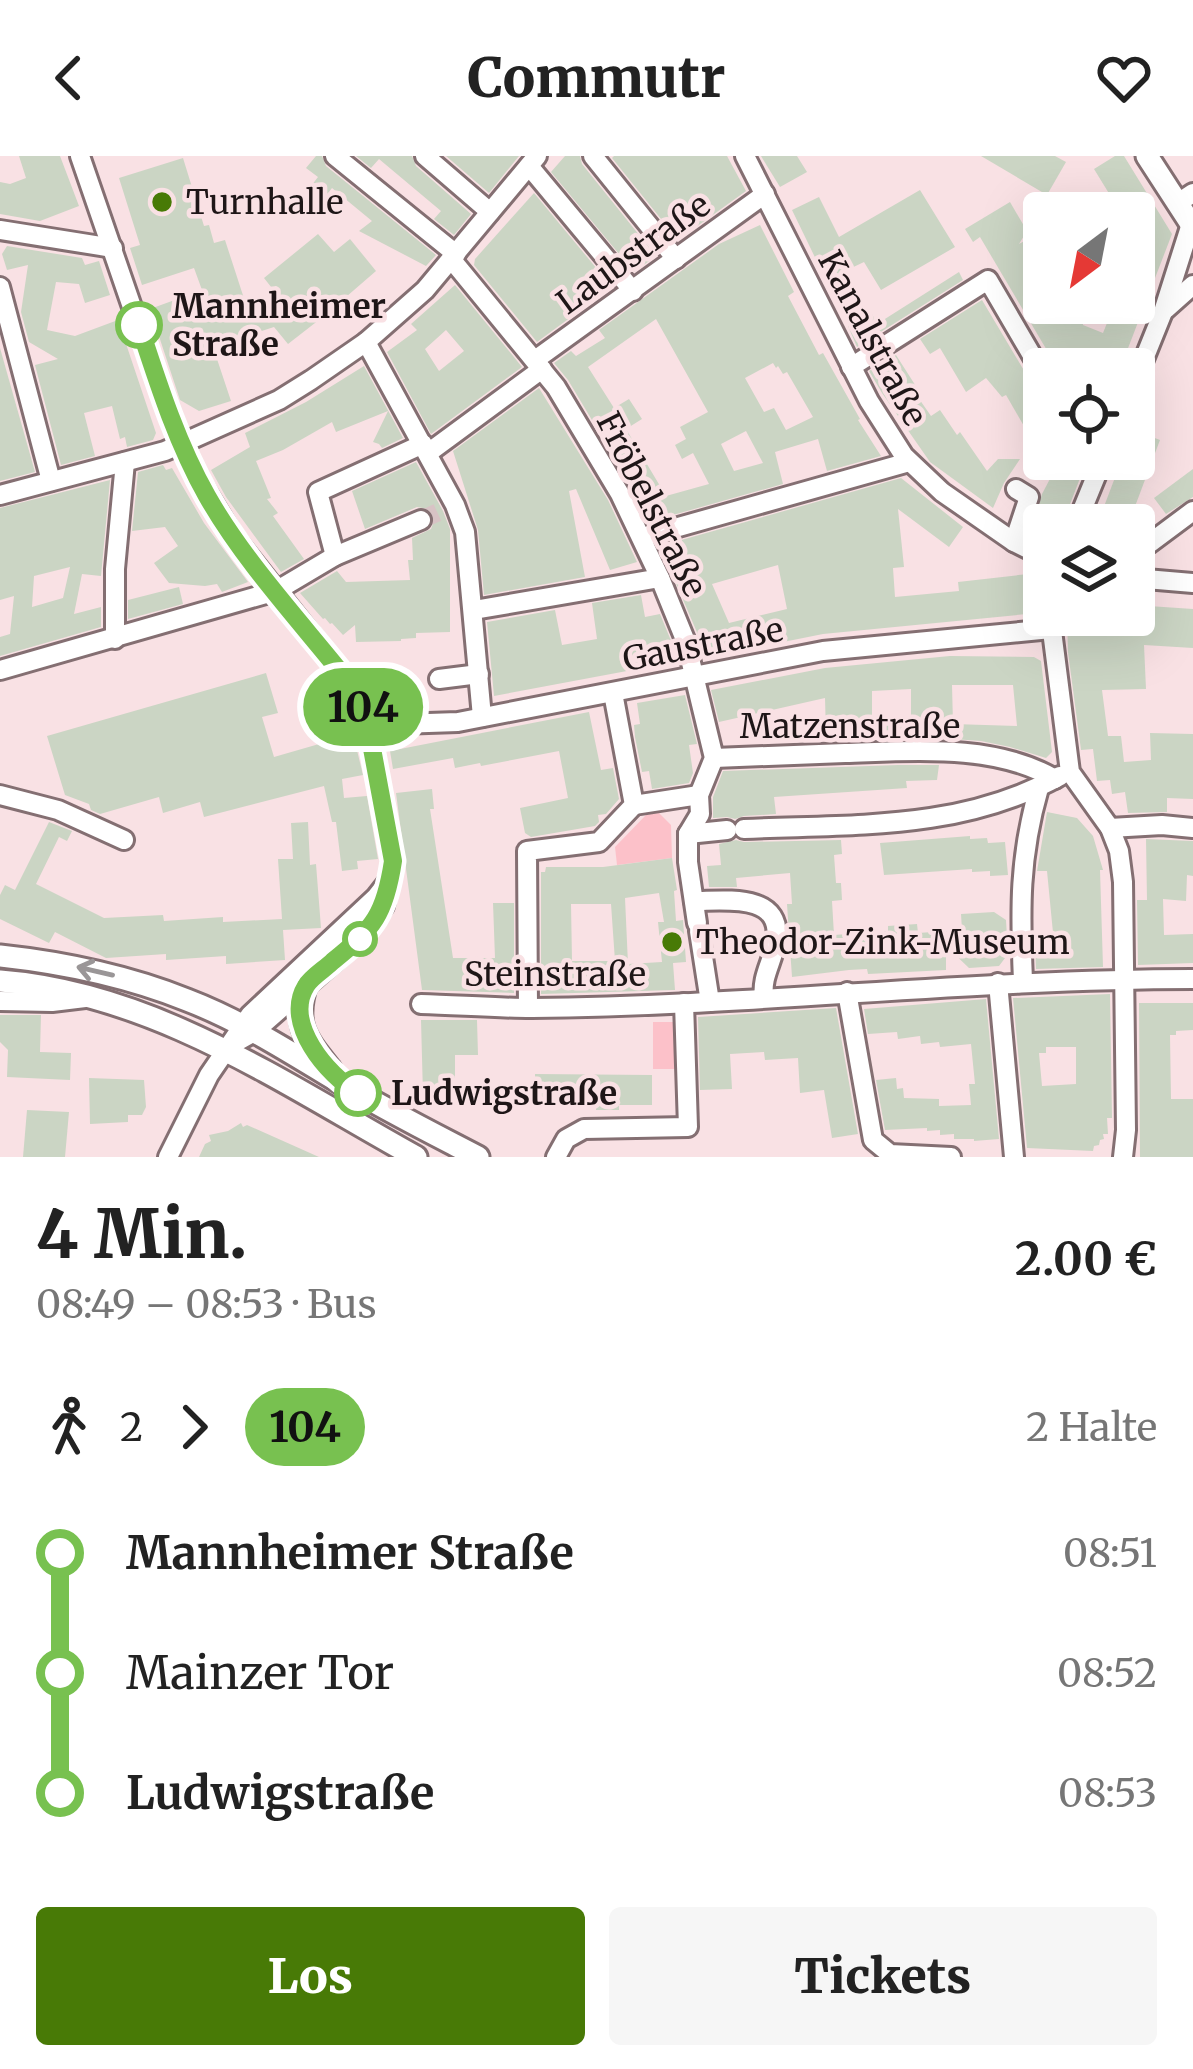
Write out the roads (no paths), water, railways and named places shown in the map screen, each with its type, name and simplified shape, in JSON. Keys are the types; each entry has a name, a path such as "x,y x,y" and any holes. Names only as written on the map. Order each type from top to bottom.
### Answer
{"main road":[{"path":"1148,156 1185,198 1192,226"},
{"path":"0,956 78,967 187,1000 478,1157"},
{"path":"0,981 90,998 179,1026 416,1157"},
{"path":"306,984 300,1022 342,1084"}],"street":[{"path":"80,156 182,444 210,502 358,694 369,725 393,861 384,906 371,926 224,1049 168,1157"},
{"name":"Fröbelstraße","path":"335,156 454,257 567,405 643,537 686,642 714,758"},
{"path":"425,156 490,212"},
{"path":"593,156 676,259"},
{"name":"Kanalstraße","path":"745,156 851,367 908,462 942,492 1023,546"},
{"path":"0,495 182,444 279,400 366,342 424,290 533,161 633,291"},
{"name":"Laubstraße","path":"335,556 318,492 425,448 765,194"},
{"path":"1148,348 1192,226"},
{"path":"0,230 113,248"},
{"path":"851,367 988,280 1028,348"},
{"path":"1163,312 1193,285"},
{"path":"0,287 51,481"},
{"path":"366,342 425,448 464,532 482,717"},
{"path":"115,639 124,462"},
{"path":"643,537 908,462"},
{"path":"1014,542 1030,497 1016,489"},
{"path":"1155,540 1193,512"},
{"path":"0,670 276,591 335,556 422,520"},
{"path":"474,610 660,578"},
{"path":"1155,580 1193,583"},
{"name":"Gaustraße","path":"369,725 458,722 823,651 1023,626"},
{"path":"1023,981 1022,865 1028,827 1054,780 1051,636"},
{"path":"440,679 479,674"},
{"path":"613,693 634,805"},
{"name":"Matzenstraße","path":"714,758 943,752 1006,759 1036,768 1054,780"},
{"path":"688,834 700,814 699,795 714,758"},
{"path":"1054,780 1109,828 1118,851 1123,882 1123,1157"},
{"path":"688,834 932,820 994,805 1054,780"},
{"path":"0,795 58,810 124,839"},
{"path":"528,1008 527,851 599,842 634,805 699,795"},
{"path":"659,800 688,834 710,1002"},
{"path":"1109,828 1193,828"},
{"path":"248,1029 268,998 390,880"},
{"path":"694,901 748,900 767,911 777,938 765,972 764,998"},
{"name":"Steinstraße","path":"422,1004 528,1008 684,1003 1023,981 1193,979"},
{"path":"998,983 1014,1157"},
{"path":"847,992 873,1140 890,1154 950,1157"},
{"path":"0,1001 90,998"},
{"path":"556,1157 566,1139 584,1129 688,1127 684,1003"}],"tunnel":[{"path":"421,520 443,510"}],"place":[{"name":"Turnhalle","path":"162,202"},
{"name":"Mannheimer Straße","path":"139,325"},
{"name":"Theodor-Zink-Museum","path":"672,942"},
{"name":"Ludwigstraße","path":"358,1093"}]}
